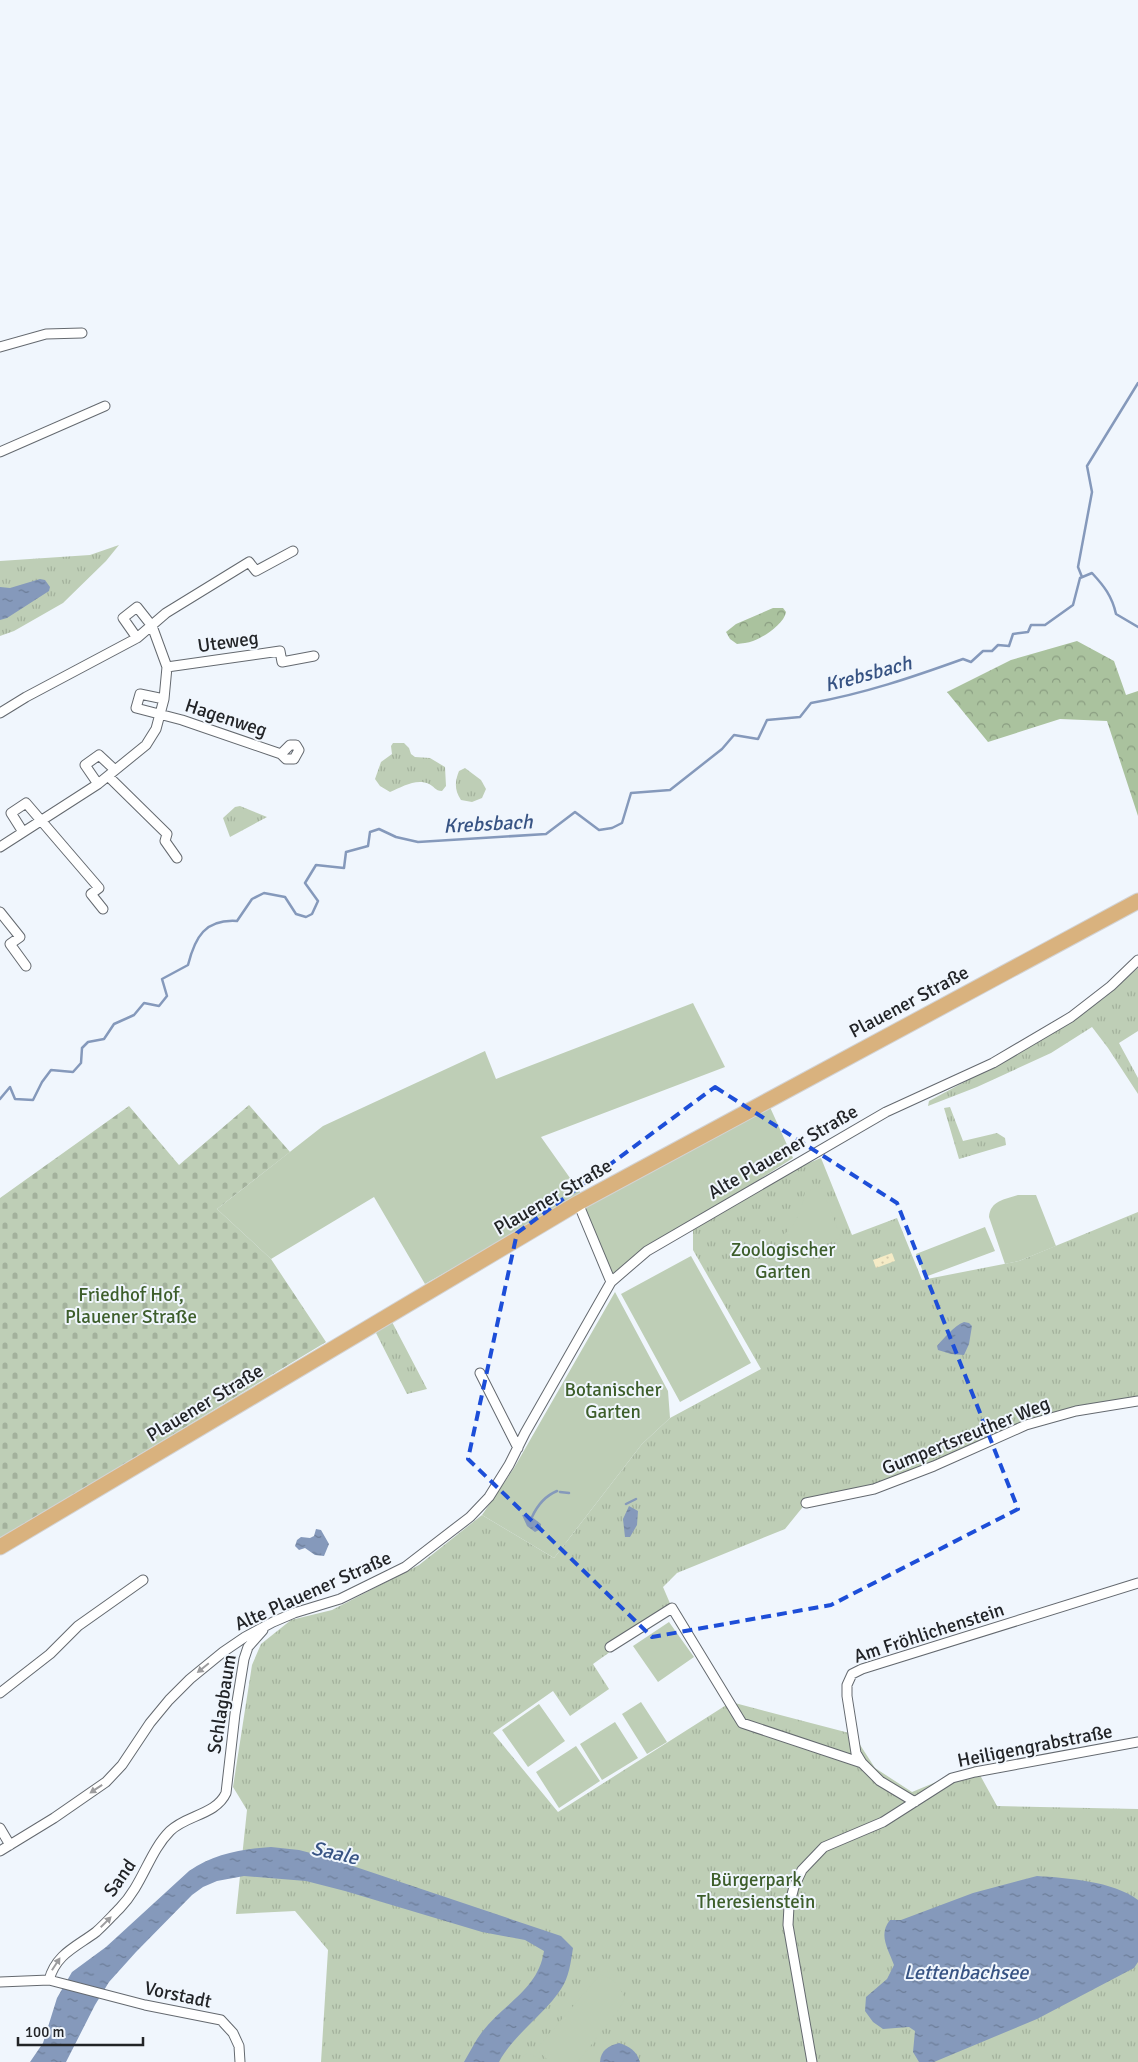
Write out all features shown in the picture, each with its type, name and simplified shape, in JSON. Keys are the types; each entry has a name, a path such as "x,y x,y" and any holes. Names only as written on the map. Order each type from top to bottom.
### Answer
{"main road":[{"name":"Plauener Straße","path":"0,1547 578,1204 1138,901"}],"street":[{"path":"0,347 46,334 82,333"},
{"path":"0,452 105,406"},
{"path":"0,713 26,697 137,638 166,613 249,562 256,571 293,551"},
{"path":"0,847 98,784 132,759 146,745 156,729 161,715 167,667 152,626 137,607 123,618 137,638"},
{"name":"Uteweg","path":"167,667 280,650 282,662 314,656"},
{"name":"Hagenweg","path":"164,698 140,694 136,708 281,754"},
{"path":"98,784 85,765 99,755 112,773 167,834 165,841 177,858"},
{"path":"23,832 11,813 26,803 98,888 91,894 103,909"},
{"path":"0,912 20,937 10,944 26,966"},
{"name":"Alte Plauener Straße","path":"0,1851 54,1818 106,1782 122,1765 150,1723 169,1700 190,1679 223,1652 245,1637 273,1622 294,1613 340,1599 405,1567 470,1517 489,1497 509,1466 611,1282 647,1252 886,1112 993,1063 1071,1017 1111,986 1138,960"},
{"path":"578,1204 611,1282"},
{"path":"480,1373 518,1448"},
{"name":"Gumpertsreuther Weg","path":"806,1503 874,1489 934,1466 1026,1425 1076,1411 1138,1401"},
{"path":"0,1693 50,1654 78,1626 143,1580"},
{"name":"Am Fröhlichenstein","path":"915,1802 880,1781 862,1763 856,1753 847,1696 847,1685 852,1674 862,1669 1138,1583"},
{"path":"610,1646 672,1608 742,1723 862,1763"},
{"name":"Schlagbaum","path":"222,1801 226,1793 235,1714 244,1659 248,1648 259,1634 273,1622"},
{"name":"Heiligengrabstraße","path":"812,2062 788,1925 789,1906 794,1887 802,1870 824,1847 883,1822 952,1778 975,1772 1138,1742"},
{"name":"Sand","path":"54,1980 54,1966 61,1956 96,1932 132,1895 161,1843 170,1831 181,1822 207,1811 222,1801"},
{"path":"0,1828 10,1846"},
{"name":"Vorstadt","path":"0,1982 54,1980 112,1997 221,2020 233,2033 239,2046 240,2062"}],"highlighted area":[{"path":"715,1087 897,1203 1018,1509 831,1605 652,1637 468,1459 517,1233"}],"green space":[{"path":"119,545 106,561 63,603 14,631 0,636 0,561 90,555"},
{"path":"773,608 783,608 786,612 782,621 768,633 747,643 737,644 730,639 726,632 736,624"},
{"path":"1077,641 1114,661 1126,695 1138,691 1138,816 1107,721 1060,719 988,742 947,692 1011,660"},
{"path":"393,743 404,743 415,757 430,758 445,767 446,786 442,791 424,782 409,784 390,792 380,786 375,779 381,762 392,754 391,746"},
{"path":"465,768 481,780 486,789 482,798 472,802 461,800 456,789 459,771"},
{"path":"240,806 267,817 230,837 223,818 235,807"},
{"path":"1138,968 1138,1031 1119,1043 1138,1078 1138,1094 1092,1027 1051,1053 977,1087 928,1106 929,1101 1033,1045 1103,999"},
{"path":"693,1003 725,1067 541,1137 582,1195 425,1284 374,1197 271,1259 217,1209 323,1126 485,1051 496,1079"},
{"name":"Friedhof Hof, Plauener Straße","path":"249,1105 290,1152 217,1209 271,1259 326,1342 0,1539 0,1198 129,1106 179,1165"},
{"path":"769,1105 793,1158 612,1274 582,1206"},
{"path":"950,1107 963,1141 997,1133 1005,1138 1006,1145 959,1159 944,1108"},
{"name":"Bürgerpark Theresienstein","path":"821,1158 852,1235 897,1218 922,1280 1019,1261 1138,1212 1138,1401 1026,1425 874,1489 806,1503 785,1529 677,1573 663,1587 672,1608 593,1664 609,1689 570,1716 553,1691 493,1733 558,1812 731,1702 853,1734 875,1768 912,1792 975,1766 997,1806 1138,1809 1138,2062 321,2062 328,1950 295,1911 236,1914 247,1810 233,1787 252,1665 261,1644 291,1620 332,1610 419,1565 482,1515 554,1558 642,1444 670,1418 761,1369 693,1250 693,1228 789,1171"},
{"name":"Zoologischer Garten","path":"821,1186 841,1238 781,1262 778,1254 779,1242 796,1220 801,1210 805,1192"},
{"path":"1018,1195 1036,1195 1056,1246 1019,1261 1005,1264 989,1217 995,1204"},
{"path":"985,1227 995,1251 925,1277 916,1254"},
{"path":"691,1256 751,1363 680,1402 621,1294"},
{"name":"Botanischer Garten","path":"615,1292 668,1391 670,1418 642,1444 554,1558 482,1515 514,1468"},
{"path":"737,1313 745,1330 740,1332 732,1315"},
{"path":"391,1320 427,1389 407,1394 376,1333"},
{"path":"669,1622 694,1657 658,1682 633,1646"},
{"path":"641,1702 667,1742 647,1754 622,1714"},
{"path":"539,1704 565,1741 528,1767 502,1730"},
{"path":"615,1722 638,1758 602,1780 580,1744"},
{"path":"576,1746 600,1781 559,1808 536,1772"},
{"path":"600,1975 612,1980 623,1994 625,1998 619,2009 578,2062 550,2062 536,2049"},
{"path":"527,2053 546,2062 516,2062"}],"sand":[{"path":"892,1253 895,1261 876,1268 873,1260"}],"water":[{"path":"40,579 45,580 50,587 49,591 7,618 0,620 0,587 10,588"},
{"path":"964,1322 972,1326 969,1344 964,1355 938,1350 937,1346 946,1336"},
{"path":"629,1506 638,1511 637,1525 630,1537 625,1537 623,1519"},
{"path":"522,1515 532,1517 541,1524 541,1529 535,1532 527,1526"},
{"path":"316,1529 321,1530 329,1544 324,1556 315,1555 305,1548 299,1550 295,1546 297,1540 301,1537 310,1538 314,1536"},
{"path":"271,1847 299,1850 326,1857 561,1936 573,1948 566,1980 554,1998 513,2042 499,2062 464,2062 482,2032 528,1986 541,1964 544,1951 525,1940 482,1932 306,1881 244,1876 217,1881 203,1887 192,1895 136,1952 109,1982 66,2062 30,2062 43,2043 57,1998 72,1972 106,1947 189,1871 198,1865 228,1853"},
{"name":"Lettenbachsee","path":"1037,1876 1076,1879 1103,1885 1128,1894 1138,1900 1138,1962 1134,1968 1037,2019 934,2062 919,2062 913,2052 915,2031 909,2027 883,2029 873,2022 865,2011 866,1997 887,1979 894,1965 885,1942 886,1926 890,1920 901,1920 973,1893"},
{"path":"619,2043 632,2050 640,2062 600,2062 602,2054 606,2049"}],"waterway":[{"path":"1082,577 1078,567 1092,492 1087,466 1138,383"},
{"name":"Krebsbach","path":"0,1099 10,1087 15,1099 33,1100 42,1082 51,1070 73,1072 81,1063 82,1048 88,1042 104,1039 114,1024 134,1015 144,1003 159,1006 167,996 162,979 188,965 194,946 203,932 217,923 237,921 252,899 264,893 285,897 296,914 306,917 312,914 318,901 305,883 316,865 344,868 346,852 368,846 370,832 379,829 396,837 418,842 546,834 575,812 599,830 612,828 622,823 631,793 670,790 722,749 734,735 758,739 767,720 800,717 811,703 850,695 963,659 971,662 983,651 992,651 998,645 1009,646 1013,634 1028,632 1031,625 1045,625 1073,605 1080,578 1092,573 1107,592 1116,614 1138,627"},
{"path":"532,1517 542,1502 557,1491"},
{"path":"560,1492 569,1493"},
{"path":"626,1504 636,1499"}],"water label":[{"name":"Saale","path":"335,1853"}]}
